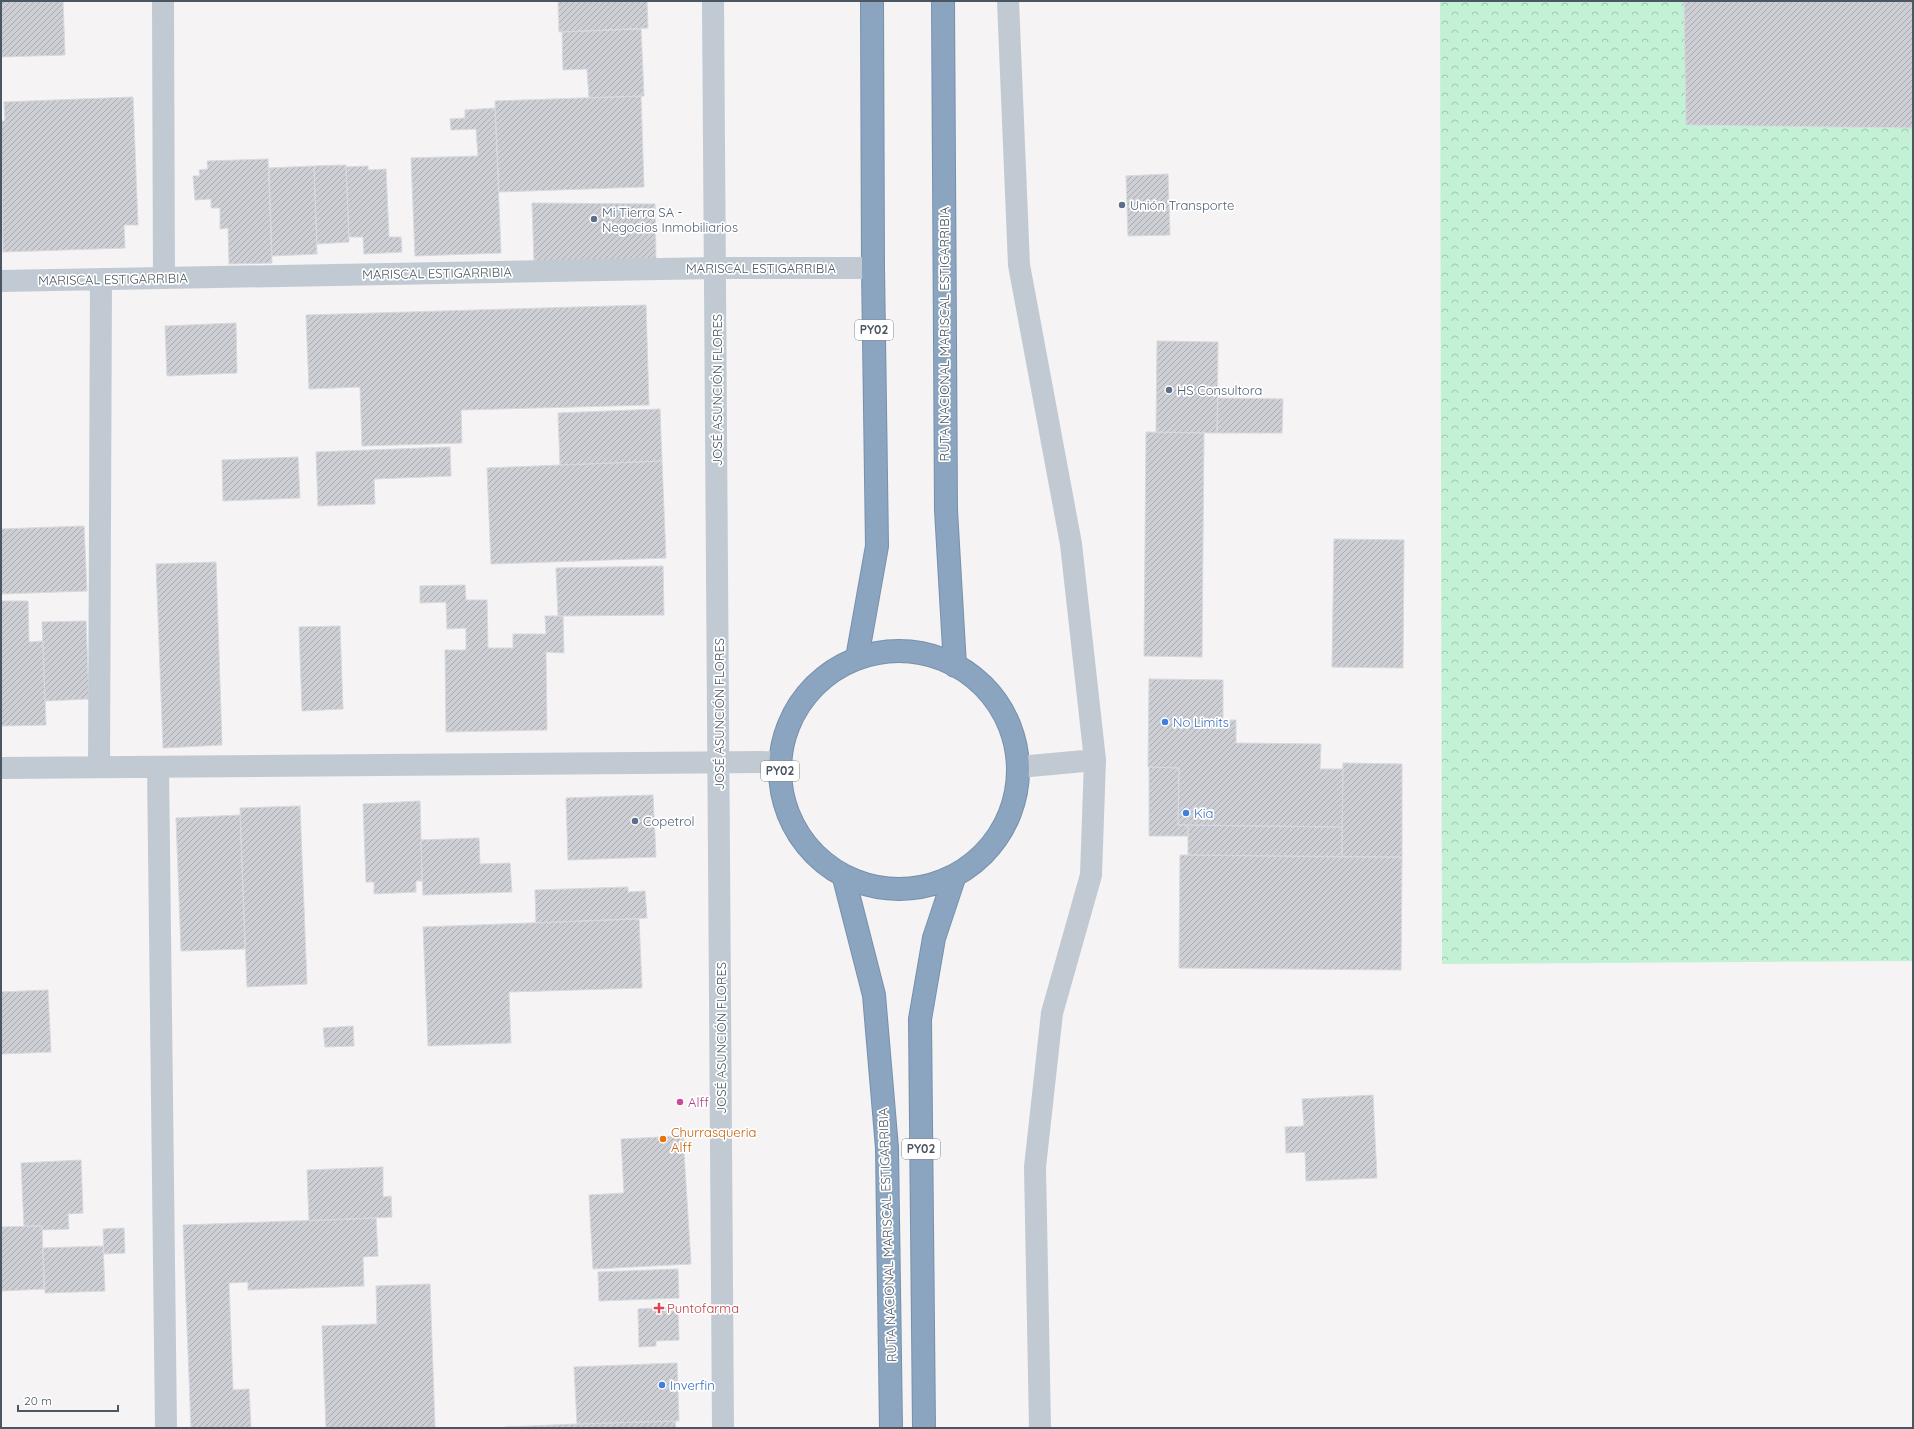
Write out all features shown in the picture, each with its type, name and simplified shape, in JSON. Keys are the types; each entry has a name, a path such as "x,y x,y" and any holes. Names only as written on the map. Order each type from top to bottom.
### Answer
{"highway":[{"name":"PY02","path":"856,658 877,546 873,268 872,1"},
{"name":"RUTA NACIONAL MARISCAL ESTIGARRIBIA","path":"943,1 946,510 954,666"},
{"name":"PY02","path":"908,650 954,666 983,684 1002,708 1015,737 1020,767 1016,800 1004,830 984,857 955,874 901,892 844,878 823,865 798,836 783,800 779,762 786,729 803,698 827,674 856,658 908,650"},
{"name":"PY02","path":"924,1428 920,1019 934,938 955,874"},
{"name":"RUTA NACIONAL MARISCAL ESTIGARRIBIA","path":"844,878 874,995 887,1148 891,1428"}],"street":[{"path":"162,1 164,278"},
{"name":"JOSÉ ASUNCIÓN FLORES","path":"713,1 720,763 723,1428"},
{"path":"1008,1 1020,266 1071,544 1095,760 1091,875 1052,1014 1035,1167 1040,1428"},
{"name":"MARISCAL ESTIGARRIBIA","path":"1,281 716,268 873,268"},
{"path":"99,767 101,279"},
{"path":"1020,767 1095,760"},
{"path":"1,768 779,762"},
{"path":"158,767 166,1428"}],"green space":[{"path":"1440,1 1684,1 1686,125 1913,128 1913,961 1442,964"}],"building":[{"path":"1,1 63,1 65,55 1,57"},
{"path":"558,1 647,1 648,28 559,32"},
{"path":"1684,1 1913,1 1913,128 1686,125"},
{"path":"641,29 644,96 589,98 587,69 563,70 562,32"},
{"path":"641,96 644,187 499,192 495,101"},
{"path":"133,97 138,225 124,225 125,248 3,252 1,121 5,121 4,102"},
{"path":"495,108 501,253 415,256 411,158 478,156 476,129 451,130 450,119 465,118 465,110"},
{"path":"268,159 272,263 229,264 228,228 220,229 220,208 211,208 211,199 195,200 193,176 200,176 199,170 208,169 207,161"},
{"path":"346,165 349,242 317,244 314,166"},
{"path":"314,166 317,254 272,256 269,168"},
{"path":"368,166 368,170 386,169 389,237 401,237 402,252 364,254 363,237 349,237 346,167"},
{"path":"1168,174 1170,235 1128,236 1126,176"},
{"name":"Mi Tierra SA - Negocios Inmobiliarios","path":"532,203 655,204 656,259 534,262"},
{"path":"646,305 649,405 461,410 462,443 362,446 360,387 309,389 306,315"},
{"path":"236,323 237,373 167,376 165,326"},
{"path":"1157,341 1218,342 1217,433 1156,432"},
{"path":"1218,398 1283,399 1282,433 1217,433"},
{"path":"660,409 662,461 560,465 558,413"},
{"path":"1146,432 1204,433 1202,657 1144,656"},
{"path":"450,447 451,476 374,479 375,504 318,506 316,452"},
{"path":"298,457 300,498 223,501 222,460"},
{"path":"662,461 666,558 491,564 487,468"},
{"path":"84,526 87,591 1,594 1,529"},
{"path":"1334,539 1404,540 1403,668 1332,667"},
{"path":"216,562 222,745 163,748 156,564"},
{"path":"663,566 664,615 558,616 556,568"},
{"path":"465,585 466,600 487,600 488,648 513,648 513,634 546,634 545,616 563,616 564,653 546,652 547,730 446,732 445,650 466,650 466,628 447,629 446,602 420,603 420,586"},
{"path":"1,601 28,601 29,642 43,641 46,725 1,726"},
{"path":"86,621 89,699 45,701 42,622"},
{"path":"340,626 343,709 302,711 299,627"},
{"path":"1149,679 1223,680 1223,720 1236,720 1236,743 1321,744 1320,769 1343,769 1342,827 1178,825 1179,768 1148,767"},
{"path":"1343,763 1402,764 1402,857 1342,857"},
{"path":"1149,767 1179,768 1178,825 1188,825 1188,836 1149,836"},
{"path":"653,795 656,857 568,860 566,798"},
{"path":"420,801 422,881 416,881 416,892 374,894 374,882 366,882 363,804"},
{"path":"300,806 307,984 247,987 240,808"},
{"path":"240,815 245,949 181,951 176,818"},
{"path":"1188,825 1342,827 1342,857 1188,855"},
{"path":"479,838 480,864 510,863 512,892 423,895 421,840"},
{"path":"1180,855 1402,857 1401,970 1179,968"},
{"path":"628,887 628,892 645,891 647,918 536,923 535,890"},
{"path":"639,919 642,988 509,992 511,1043 428,1046 423,927"},
{"path":"48,990 51,1052 1,1054 1,992"},
{"path":"353,1026 354,1046 325,1047 323,1028"},
{"path":"1373,1095 1377,1178 1306,1181 1305,1152 1286,1153 1285,1127 1304,1126 1302,1099"},
{"path":"683,1136 691,1264 593,1269 589,1195 624,1193 621,1139"},
{"path":"81,1160 83,1213 68,1214 69,1229 42,1230 42,1226 24,1226 21,1163"},
{"path":"383,1167 383,1197 391,1196 392,1217 309,1221 307,1170"},
{"path":"376,1218 378,1256 363,1257 364,1286 248,1290 248,1282 229,1283 233,1390 249,1389 251,1428 191,1428 183,1225"},
{"path":"42,1226 44,1289 1,1291 1,1227"},
{"path":"124,1228 125,1253 104,1254 103,1229"},
{"path":"103,1246 105,1291 45,1293 43,1248"},
{"path":"678,1269 679,1298 599,1301 598,1272"},
{"path":"430,1284 435,1428 326,1428 322,1326 377,1324 376,1286"},
{"path":"678,1307 679,1340 656,1341 656,1346 639,1347 638,1309"},
{"path":"677,1363 679,1421 577,1424 574,1367"},
{"path":"675,1421 676,1428 505,1427 577,1424"}],"place":[{"name":"Unión Transporte","path":"1122,205"},
{"name":"Mi Tierra SA - Negocios Inmobiliarios","path":"594,219"},
{"name":"HS Consultora","path":"1169,390"},
{"name":"No Limits","path":"1165,722"},
{"name":"Kia","path":"1186,813"},
{"name":"Copetrol","path":"635,821"},
{"name":"Alff","path":"680,1102"},
{"name":"Churrasqueria Alff","path":"663,1139"},
{"name":"Puntofarma","path":"659,1308"},
{"name":"Inverfin","path":"662,1385"}]}
